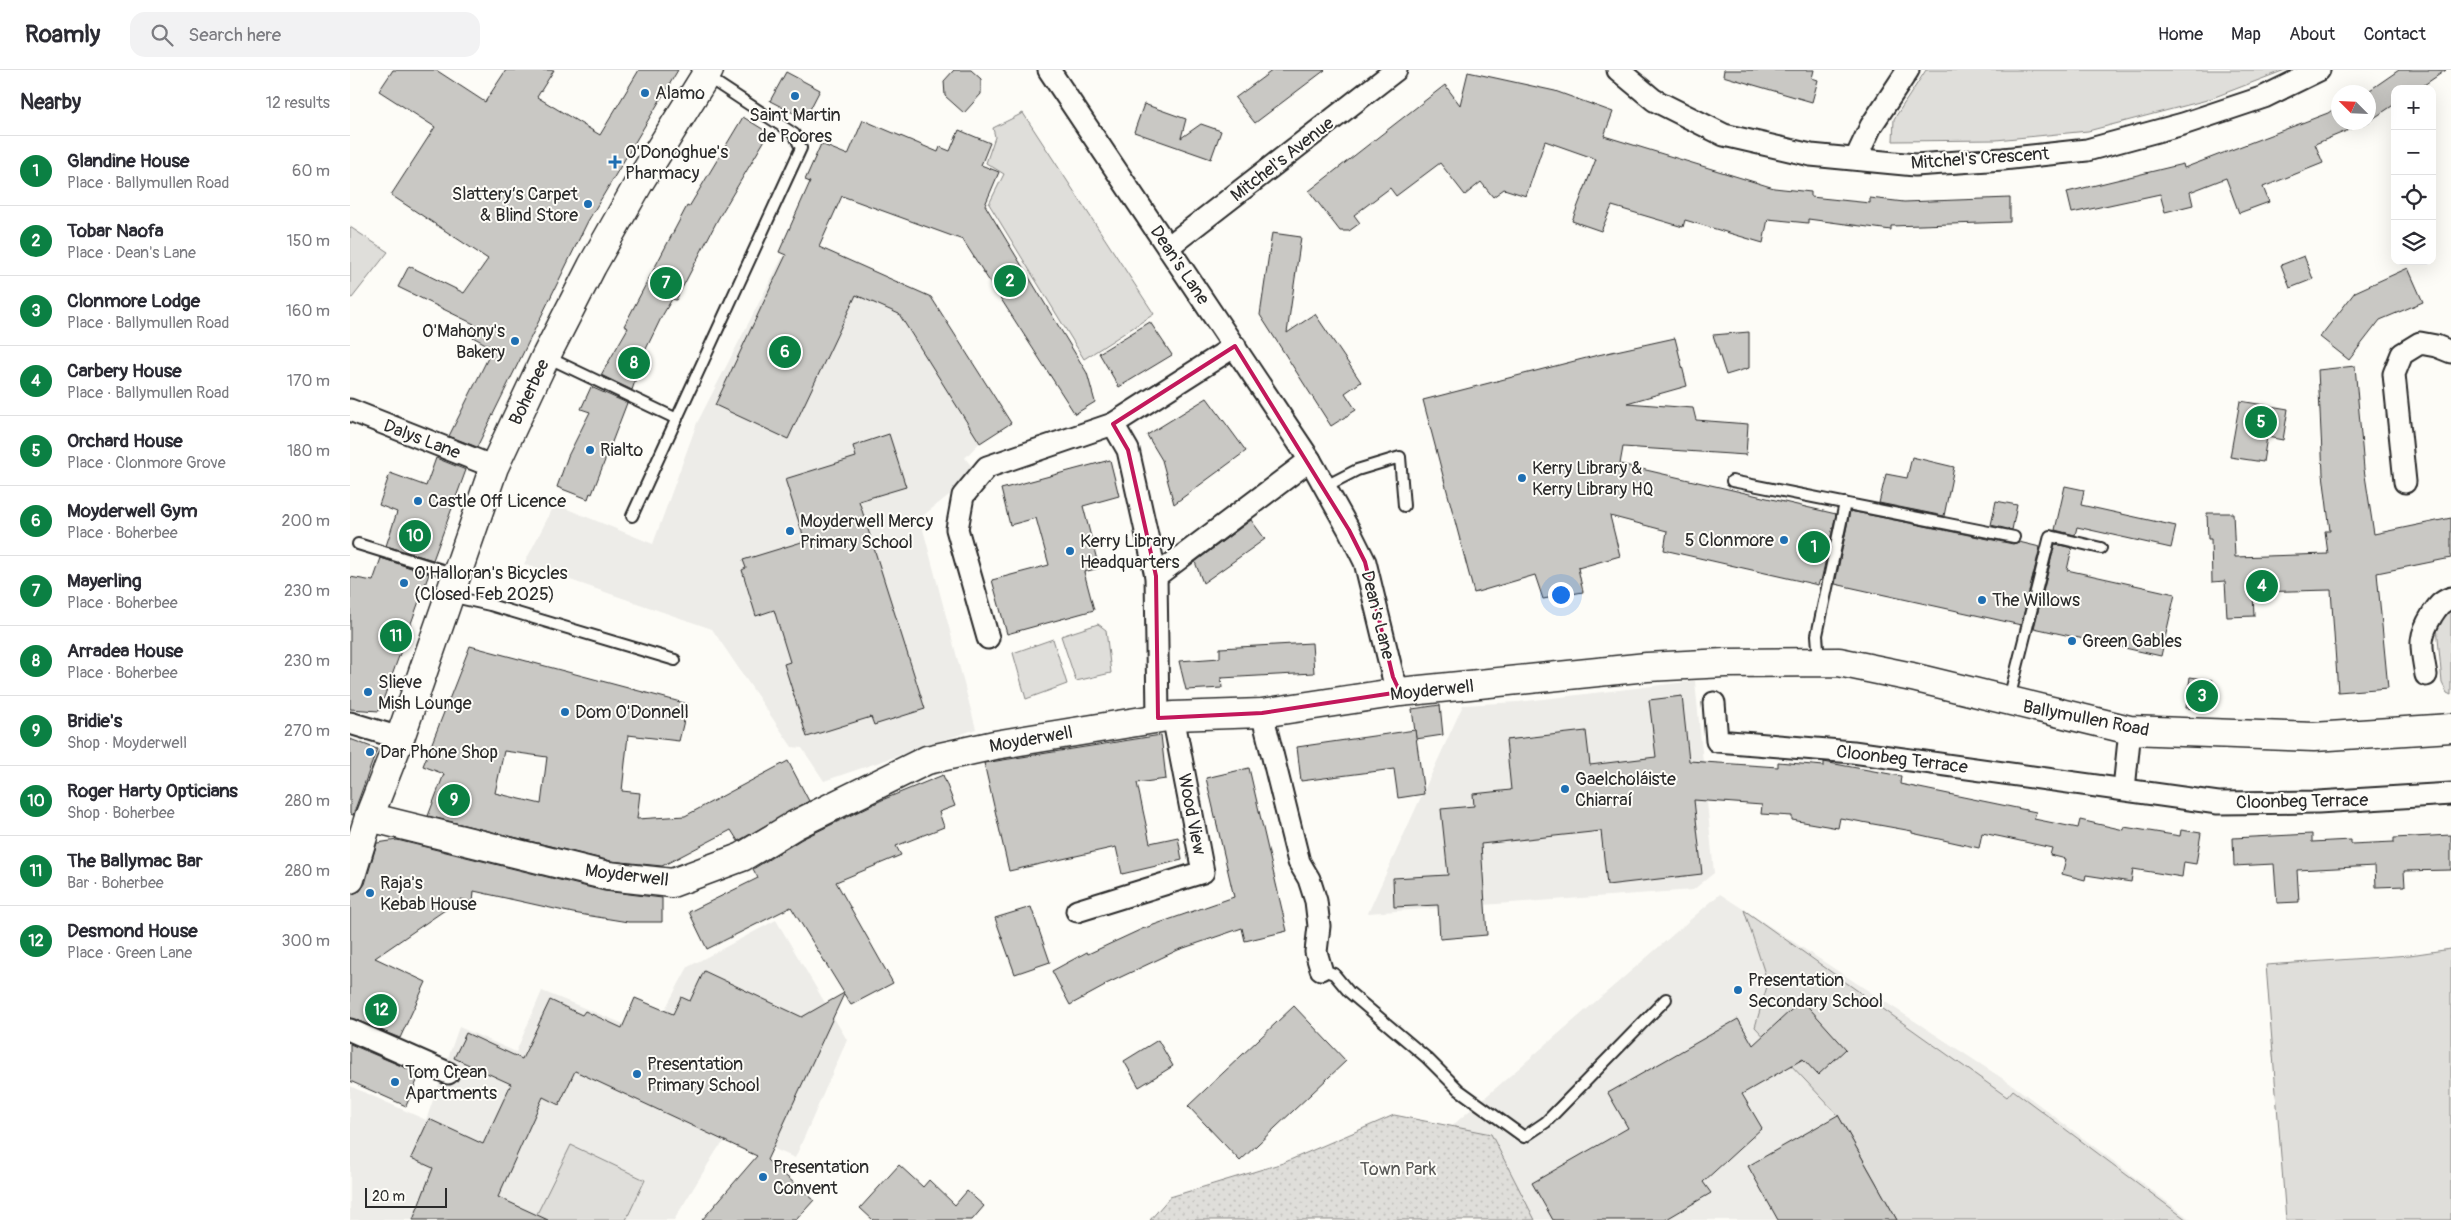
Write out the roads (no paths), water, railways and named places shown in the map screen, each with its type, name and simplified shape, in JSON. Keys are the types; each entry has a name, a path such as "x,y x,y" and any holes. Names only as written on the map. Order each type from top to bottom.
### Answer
{"main road":[{"name":"Boherbee","path":"350,879 369,817 400,738 494,467 546,356 592,266 640,181 708,73"},
{"name":"Ballymullen Road","path":"1725,663 1839,662 1912,677 2008,702 2089,719 2130,730 2314,737 2451,728"},
{"name":"Moyderwell","path":"369,817 608,876 672,883 742,857 795,825 927,760 995,745 1165,717 1262,713 1400,692 1647,667 1725,663"}],"street":[{"name":"Dean's Lane","path":"1049,70 1310,460 1350,530 1365,562 1393,677 1400,692"},
{"name":"Mitchel's Avenue","path":"1168,247 1396,70"},
{"name":"Mitchel's Crescent","path":"1618,70 1654,100 1724,135 1812,155 1915,165 2003,159 2087,150 2183,124 2264,97 2319,70"},
{"path":"1856,158 1871,126 1908,70"},
{"path":"2405,482 2394,374 2402,354 2420,343 2436,346 2451,352"},
{"path":"988,638 958,528 963,496 987,467 1113,424 1235,346"},
{"name":"Dalys Lane","path":"350,410 494,467"},
{"path":"1113,424 1128,450 1156,576 1165,717"},
{"path":"1156,576 1310,460"},
{"path":"2426,675 2421,644 2422,631 2440,602 2451,598"},
{"name":"Cloonbeg Terrace","path":"1714,703 1717,741 1853,752 2218,803 2318,802 2451,794"},
{"path":"1262,713 1299,862 1309,879 1316,901 1319,926 1316,952 1321,969"},
{"name":"Wood View","path":"1077,911 1203,872 1165,717"},
{"path":"350,723 400,738"},
{"path":"2124,789 2130,730"},
{"path":"350,1030 448,1073"}],"lane":[{"path":"632,516 801,148 794,134 708,73"},
{"path":"546,356 677,419"},
{"path":"1324,487 1357,470 1400,457 1404,506"},
{"path":"1732,481 2014,537"},
{"path":"1819,663 1817,635 1846,503"},
{"path":"2008,702 2050,536 2101,548"},
{"path":"358,544 453,586 490,605 674,660"},
{"path":"1321,969 1334,974 1349,992 1428,1058 1458,1090 1524,1137 1546,1122 1591,1073 1666,999"}],"place":[{"name":"Alamo","path":"645,93"},
{"name":"Saint Martin de Poores","path":"795,96"},
{"name":"O'Donoghue's Pharmacy","path":"615,162"},
{"name":"Slattery’s Carpet & Blind Store","path":"588,204"},
{"name":"Tobar Naofa","path":"1010,281"},
{"name":"Mayerling","path":"666,283"},
{"name":"O'Mahony's Bakery","path":"515,341"},
{"name":"Moyderwell Gym","path":"785,352"},
{"name":"Arradea House","path":"634,363"},
{"name":"Orchard House","path":"2261,422"},
{"name":"Rialto","path":"590,450"},
{"name":"Kerry Library & Kerry Library HQ","path":"1522,478"},
{"name":"Castle Off Licence","path":"418,501"},
{"name":"Moyderwell Mercy Primary School","path":"790,531"},
{"name":"Roger Harty Opticians","path":"415,536"},
{"name":"5 Clonmore","path":"1784,540"},
{"name":"Glandine House","path":"1814,547"},
{"name":"Kerry Library Headquarters","path":"1070,551"},
{"name":"O'Halloran's Bicycles (Closed Feb 2025)","path":"404,583"},
{"name":"Carbery House","path":"2262,586"},
{"name":"The Willows","path":"1982,600"},
{"name":"The Ballymac Bar","path":"396,636"},
{"name":"Green Gables","path":"2072,641"},
{"name":"Slieve Mish Lounge","path":"368,692"},
{"name":"Clonmore Lodge","path":"2202,696"},
{"name":"Dom O'Donnell","path":"565,712"},
{"name":"Dar Phone Shop","path":"370,752"},
{"name":"Gaelcholáiste Chiarraí","path":"1565,789"},
{"name":"Bridie's","path":"454,800"},
{"name":"Raja's Kebab House","path":"370,893"},
{"name":"Presentation Secondary School","path":"1738,990"},
{"name":"Desmond House","path":"381,1010"},
{"name":"Presentation Primary School","path":"637,1074"},
{"name":"Tom Crean Apartments","path":"395,1082"},
{"name":"Presentation Convent","path":"763,1177"}],"park label":[{"name":"Town Park","path":"1398,1169"}]}
